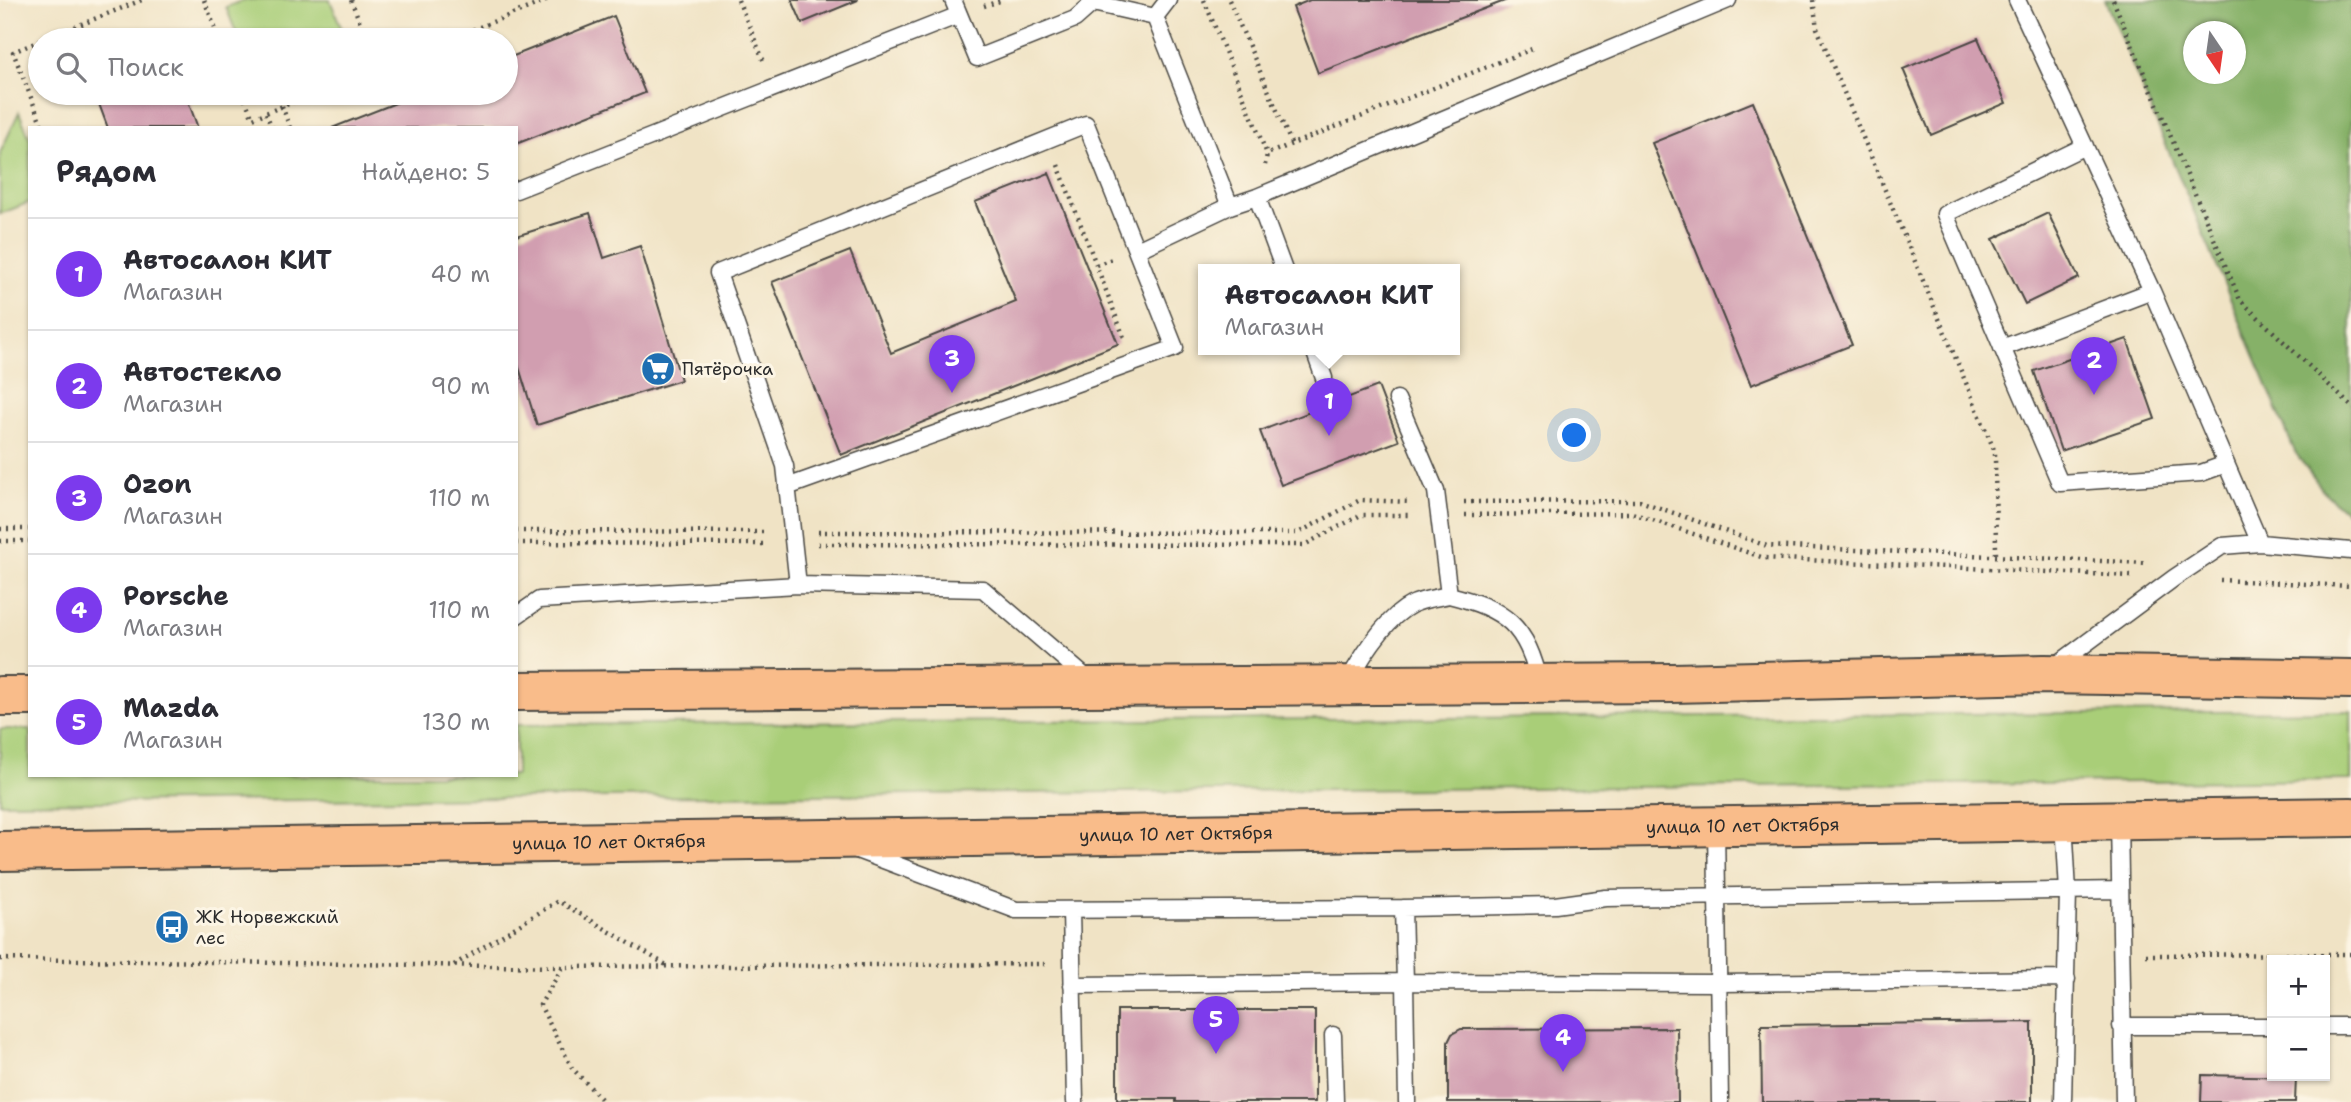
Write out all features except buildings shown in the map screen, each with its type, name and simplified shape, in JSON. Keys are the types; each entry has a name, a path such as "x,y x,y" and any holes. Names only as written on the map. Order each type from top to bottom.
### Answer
{"main road":[{"path":"518,691 1540,684 2044,674 2351,679"},
{"path":"0,696 28,696"},
{"name":"улица 10 лет Октября","path":"0,851 2351,817"}],"lane":[{"path":"1155,17 1168,0"},
{"path":"1136,250 1230,206 1728,0"},
{"path":"2017,0 2152,291 2260,543"},
{"path":"518,189 956,7 977,58 1075,19 1093,2 1155,17"},
{"path":"1155,17 1230,206"},
{"path":"787,487 1175,348 1086,124 718,273 785,466 787,487 798,585"},
{"path":"2085,146 1945,214 2060,482 2201,473 2226,464"},
{"path":"1257,197 1282,264"},
{"path":"2003,348 2152,291"},
{"path":"1316,355 1324,378"},
{"path":"1397,399 1436,491 1449,595"},
{"path":"2044,674 2222,546 2260,543 2351,551"},
{"path":"518,615 539,600 798,585 983,589 1096,687"},
{"path":"1345,686 1366,649 1387,625 1410,605 1449,595 1479,603 1500,615 1524,635 1540,684"},
{"path":"2119,820 2124,1102"},
{"path":"2063,1102 2068,892 2064,821"},
{"path":"1716,826 1720,1102"},
{"path":"827,839 1016,910 1403,908 1555,905 1606,898 2120,890"},
{"path":"1403,908 1407,1102"},
{"path":"1071,910 1075,1102"},
{"path":"1072,985 2067,979"},
{"path":"2121,1026 2267,1026"},
{"path":"2330,1026 2351,1026"},
{"path":"1333,1035 1335,1102"}],"path":[{"path":"73,28 142,0"},
{"path":"204,0 215,28"},
{"path":"351,0 362,28"},
{"path":"477,28 548,0"},
{"path":"738,0 765,65 778,60"},
{"path":"1205,0 1267,154"},
{"path":"1229,0 1292,145 1538,47"},
{"path":"1813,0 1817,28 1995,452 1996,556"},
{"path":"2113,0 2240,300 2351,406"},
{"path":"28,46 13,52 28,90"},
{"path":"34,105 42,126"},
{"path":"247,105 253,118 282,106 289,126"},
{"path":"266,113 271,126"},
{"path":"1048,139 1134,363"},
{"path":"0,529 28,529"},
{"path":"0,541 28,541"},
{"path":"454,966 558,901 668,967"},
{"path":"562,967 540,1004 572,1068 604,1102"}],"green space":[{"path":"244,0 330,0 341,28 234,28 226,7"},
{"path":"2105,0 2351,0 2351,516 2325,493 2295,452"},
{"path":"19,112 28,134 28,203 0,214 0,153"},
{"path":"2351,711 2351,780 0,803 0,729 28,729 28,777 518,777 518,725"}],"place":[{"name":"Пятёрочка","path":"658,369"},
{"name":"Ozon","path":"952,393"},
{"name":"Автостекло","path":"2094,395"},
{"name":"Автосалон КИТ","path":"1329,436"},
{"name":"ЖК Норвежский лес","path":"172,927"},
{"name":"Mazda","path":"1216,1054"},
{"name":"Porsche","path":"1563,1072"}]}
